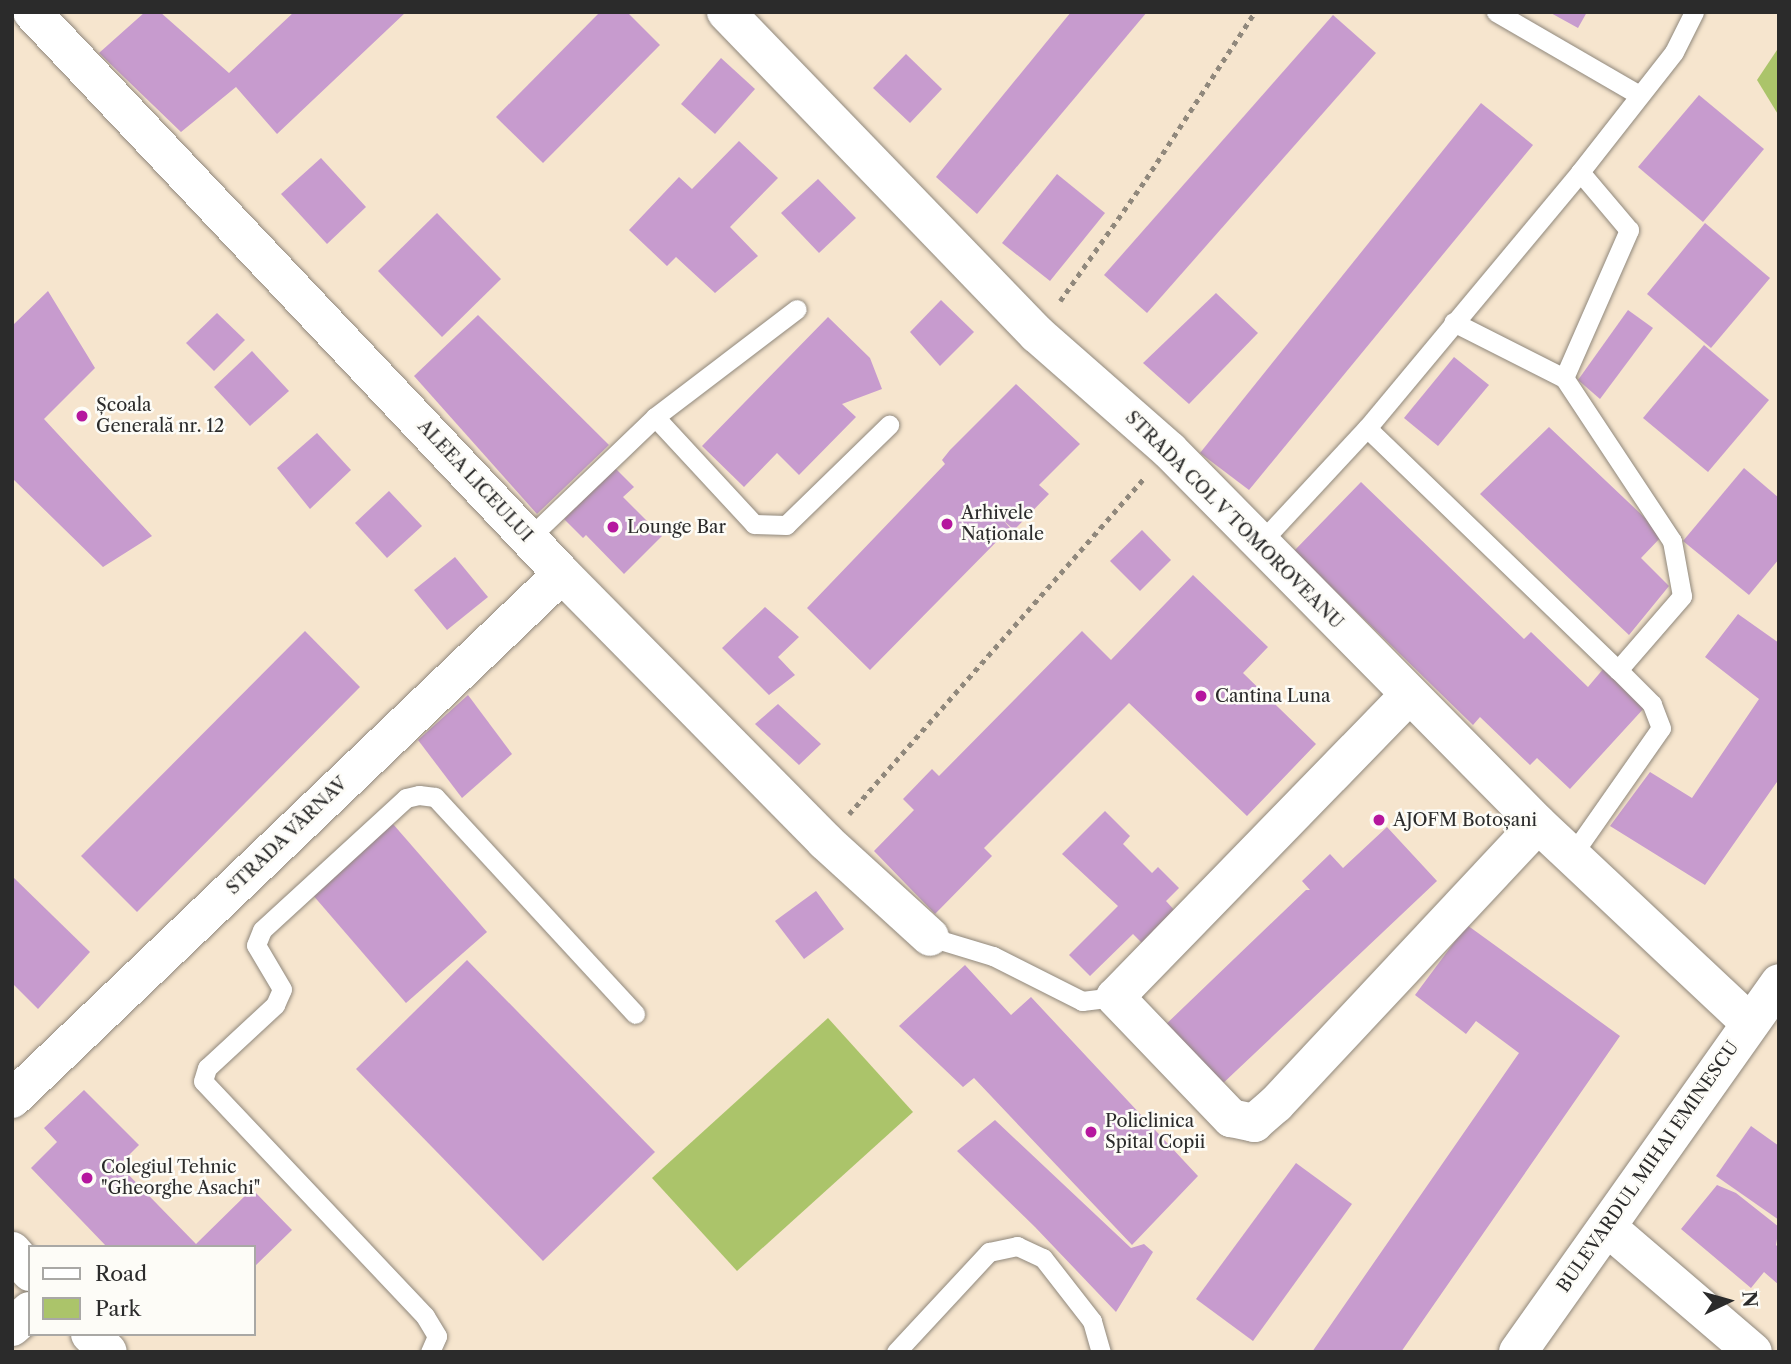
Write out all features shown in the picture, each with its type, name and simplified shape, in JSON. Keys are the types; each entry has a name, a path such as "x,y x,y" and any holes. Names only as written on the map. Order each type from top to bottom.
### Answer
{"street":[{"name":"ALEEA LICEULUI","path":"32,12 562,574 825,841 930,937"},
{"name":"STRADA COL V TOMOROVEANU","path":"726,12 1037,334 1169,450 1538,824 1749,1021"},
{"name":"STRADA VÂRNAV","path":"12,1098 562,574"},
{"path":"1409,695 1115,997 1231,1118 1254,1123 1276,1104 1538,824"},
{"name":"BULEVARDUL MIHAI EMINESCU","path":"1518,1352 1749,1021 1779,983"},
{"path":"1607,1227 1753,1352"},
{"path":"12,1251 28,1270"},
{"path":"12,1327 28,1313"},
{"path":"92,1336 108,1352"}],"lane":[{"path":"1496,12 1639,95"},
{"path":"1260,543 1367,428 1580,172 1674,52 1694,12"},
{"path":"1564,378 1629,230 1580,172"},
{"path":"529,538 654,417 796,309"},
{"path":"1453,322 1564,378 1672,541 1682,596 1618,670"},
{"path":"654,417 754,524 786,525 889,425"},
{"path":"1367,428 1653,704 1661,728 1572,855"},
{"path":"430,1352 437,1336 425,1316 215,1097 203,1080 207,1068 275,1005 282,989 256,945 262,930 406,798 419,795 435,797 635,1014"},
{"path":"930,937 993,956 1082,1001 1115,997"},
{"path":"897,1352 989,1252 1017,1246 1043,1258 1092,1321 1101,1352"}],"path":[{"path":"1037,334 1146,179 1255,12"},
{"path":"825,841 1169,450"}],"green space":[{"path":"1779,47 1779,116 1757,80"},
{"path":"828,1018 913,1112 737,1271 652,1178"}],"building":[{"path":"145,12 160,12 229,73 294,12 406,12 277,134 236,87 181,132 99,53"},
{"path":"600,12 627,12 660,45 543,163 496,117"},
{"path":"1071,12 1147,12 977,214 936,177"},
{"path":"1549,12 1587,12 1578,28"},
{"path":"1333,15 1376,53 1147,313 1104,275"},
{"path":"906,54 942,89 910,123 873,88"},
{"path":"721,58 755,89 715,134 681,104"},
{"path":"1699,95 1764,149 1703,222 1638,167"},
{"path":"1481,103 1533,145 1249,490 1200,453"},
{"path":"739,141 778,178 730,227 758,256 715,293 676,257 667,266 629,230 679,177 692,189"},
{"path":"321,158 366,207 327,244 281,194"},
{"path":"1057,174 1105,213 1050,281 1002,243"},
{"path":"818,179 856,218 819,253 781,213"},
{"path":"437,213 501,279 442,337 378,271"},
{"path":"1705,223 1770,278 1711,348 1647,294"},
{"name":"Școala Generală nr. 12","path":"48,291 95,368 44,419 152,536 103,567 12,478 12,326"},
{"path":"1216,293 1258,333 1189,404 1143,363"},
{"path":"941,300 974,332 940,366 910,332"},
{"path":"1628,310 1653,328 1600,399 1578,380"},
{"path":"217,313 245,340 214,371 186,343"},
{"path":"478,315 609,445 537,514 414,376"},
{"path":"828,317 870,358 882,389 842,404 856,417 799,475 777,453 744,487 702,446"},
{"path":"1704,345 1769,400 1708,472 1643,418"},
{"path":"252,351 289,391 250,426 214,387"},
{"path":"1454,357 1489,385 1438,446 1404,418"},
{"name":"Arhivele Naționale","path":"1016,384 1080,444 1039,485 1049,494 1014,530 1003,520 1010,528 870,670 807,608 945,464 942,460 950,450"},
{"path":"1549,427 1663,535 1641,558 1669,586 1629,635 1480,494"},
{"path":"317,433 351,470 310,509 277,468"},
{"name":"Lounge Bar","path":"615,468 634,487 623,497 662,536 624,574 586,535 583,538 564,519"},
{"path":"1744,468 1779,498 1779,559 1749,595 1683,541"},
{"path":"1361,482 1524,639 1531,632 1588,687 1604,668 1645,707 1570,789 1537,758 1530,765 1480,717 1473,725 1294,551"},
{"path":"389,491 422,526 387,558 355,523"},
{"path":"1142,530 1171,560 1140,591 1110,561"},
{"path":"455,557 488,597 447,630 414,590"},
{"path":"1193,575 1268,647 1243,673 1316,744 1247,816 1129,703 984,848 992,856 935,914 874,851 914,810 903,799 932,769 939,776 1082,631 1111,660"},
{"path":"765,607 799,637 778,657 795,675 769,695 722,648"},
{"path":"1738,614 1779,643 1779,779 1705,885 1610,826 1650,772 1692,798 1759,699 1705,657"},
{"path":"305,631 360,687 137,912 81,856"},
{"path":"468,695 512,754 462,798 418,740"},
{"path":"778,704 821,744 799,765 755,724"},
{"path":"1105,811 1130,836 1123,844 1152,873 1158,867 1179,888 1166,901 1176,912 1144,945 1133,934 1090,976 1069,955 1118,906 1062,854"},
{"path":"393,824 487,932 406,1003 312,894"},
{"path":"1387,827 1437,881 1219,1087 1161,1029 1306,890 1310,890 1302,881 1330,854 1343,868"},
{"path":"12,876 90,952 38,1009 12,983"},
{"path":"816,891 844,929 804,959 775,921"},
{"path":"1467,925 1620,1036 1401,1352 1312,1352 1519,1053 1476,1021 1466,1034 1415,995"},
{"path":"467,960 655,1152 543,1261 356,1069"},
{"name":"Policlinica Spital Copii","path":"965,965 1011,1015 1031,997 1198,1176 1132,1245 974,1078 963,1087 899,1026"},
{"name":"Colegiul Tehnic \"Gheorghe Asachi\"","path":"84,1090 139,1145 119,1165 196,1244 252,1189 292,1230 256,1265 256,1245 105,1245 31,1168 57,1142 44,1128"},
{"path":"995,1120 1131,1248 1144,1244 1153,1252 1116,1312 957,1151"},
{"path":"1751,1126 1779,1146 1779,1220 1716,1176"},
{"path":"1296,1163 1352,1204 1253,1341 1196,1299"},
{"path":"1717,1185 1736,1193 1779,1227 1776,1245 1779,1248 1779,1285 1764,1272 1751,1288 1681,1229"}],"place":[{"name":"Școala Generală nr. 12","path":"82,416"},
{"name":"Arhivele Naționale","path":"947,524"},
{"name":"Lounge Bar","path":"613,527"},
{"name":"Cantina Luna","path":"1201,696"},
{"name":"AJOFM Botoșani","path":"1379,820"},
{"name":"Policlinica Spital Copii","path":"1091,1132"},
{"name":"Colegiul Tehnic \"Gheorghe Asachi\"","path":"87,1178"}]}
